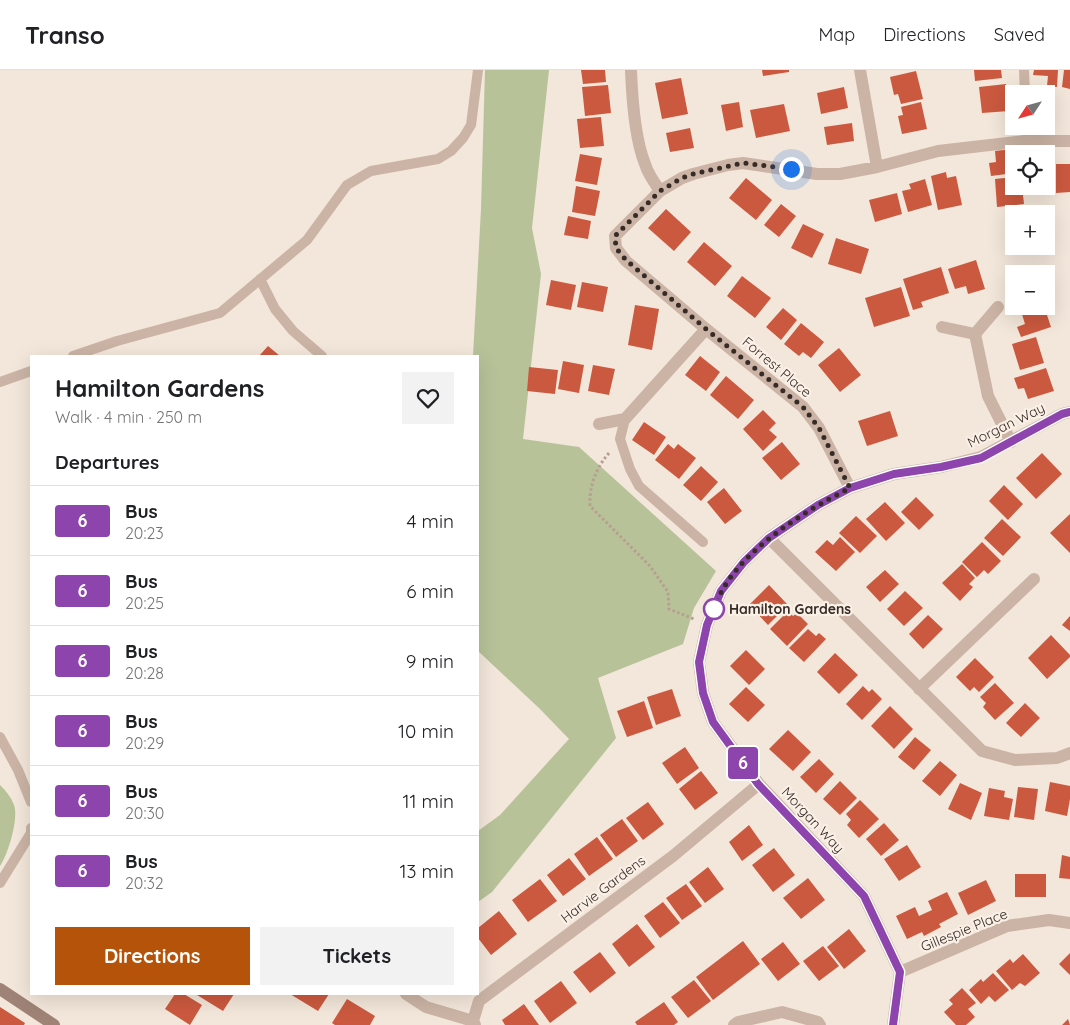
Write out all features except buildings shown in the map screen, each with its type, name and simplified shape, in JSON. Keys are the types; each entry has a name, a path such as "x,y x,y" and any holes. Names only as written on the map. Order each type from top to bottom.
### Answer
{"main road":[{"path":"0,990 54,1025"}],"street":[{"path":"631,70 633,98 644,162 660,191"},
{"path":"860,70 877,167"},
{"name":"Forrest Place","path":"850,488 819,428 803,407 706,329 626,260 616,248 615,236 660,191 682,178 743,163 818,174 840,174 877,167 938,151 1034,141 1070,141"},
{"path":"975,334 998,307"},
{"path":"942,327 975,334"},
{"path":"599,424 625,419 706,329"},
{"path":"975,334 988,396 1011,442"},
{"name":"Morgan Way","path":"900,972 864,896 758,784 713,722 703,693 699,662 707,625 721,591 744,562 769,538 818,505 850,488 894,474 941,467 981,458 1062,414 1070,412"},
{"path":"769,538 982,751 1015,760 1058,758 1070,753"},
{"path":"919,689 1034,579"},
{"name":"Harvie Gardens","path":"408,995 426,1007 474,1023 479,1001 673,856 758,784"},
{"name":"Gillespie Place","path":"900,972 1007,926 1049,920 1070,923"},
{"path":"893,1025 900,972"},
{"path":"734,1025 738,1022 782,1012 818,1022 820,1025"}],"lane":[{"path":"76,355 117,341 220,313 307,240 346,185 371,171 438,159 451,151 463,138 471,125 478,70"},
{"path":"1024,70 1025,85"},
{"path":"1033,135 1034,141"},
{"path":"260,279 276,309 293,331 321,355"},
{"path":"0,382 30,371"},
{"path":"625,419 620,438 630,470 639,486 703,542"},
{"path":"0,737 18,770 30,800"},
{"path":"0,883 30,835"}],"path":[{"path":"620,438 599,465 589,492 590,506 650,566 668,592 669,609 707,625"}],"green space":[{"path":"485,70 549,70 532,228 541,274 523,439 579,447 716,571 694,608 683,644 598,678 616,738 492,892 479,901 479,830 500,815 569,739 479,652 479,355 473,355 481,209"},
{"path":"0,785 14,805 15,818 12,836 0,866"}],"bus line":[{"name":"6","path":"893,1025 900,972 864,896 758,784 713,722 703,693 699,662 707,625 721,591 744,562 769,538 818,505 850,488 894,474 941,467 981,458 1062,414 1070,412"}],"place":[{"name":"Hamilton Gardens","path":"714,609"}],"route":[{"path":"714,609 721,591 744,562 769,538 818,505 850,488 819,428 803,407 706,329 626,260 616,248 615,236 660,191 682,178 728,165 743,163 791,169"}]}
